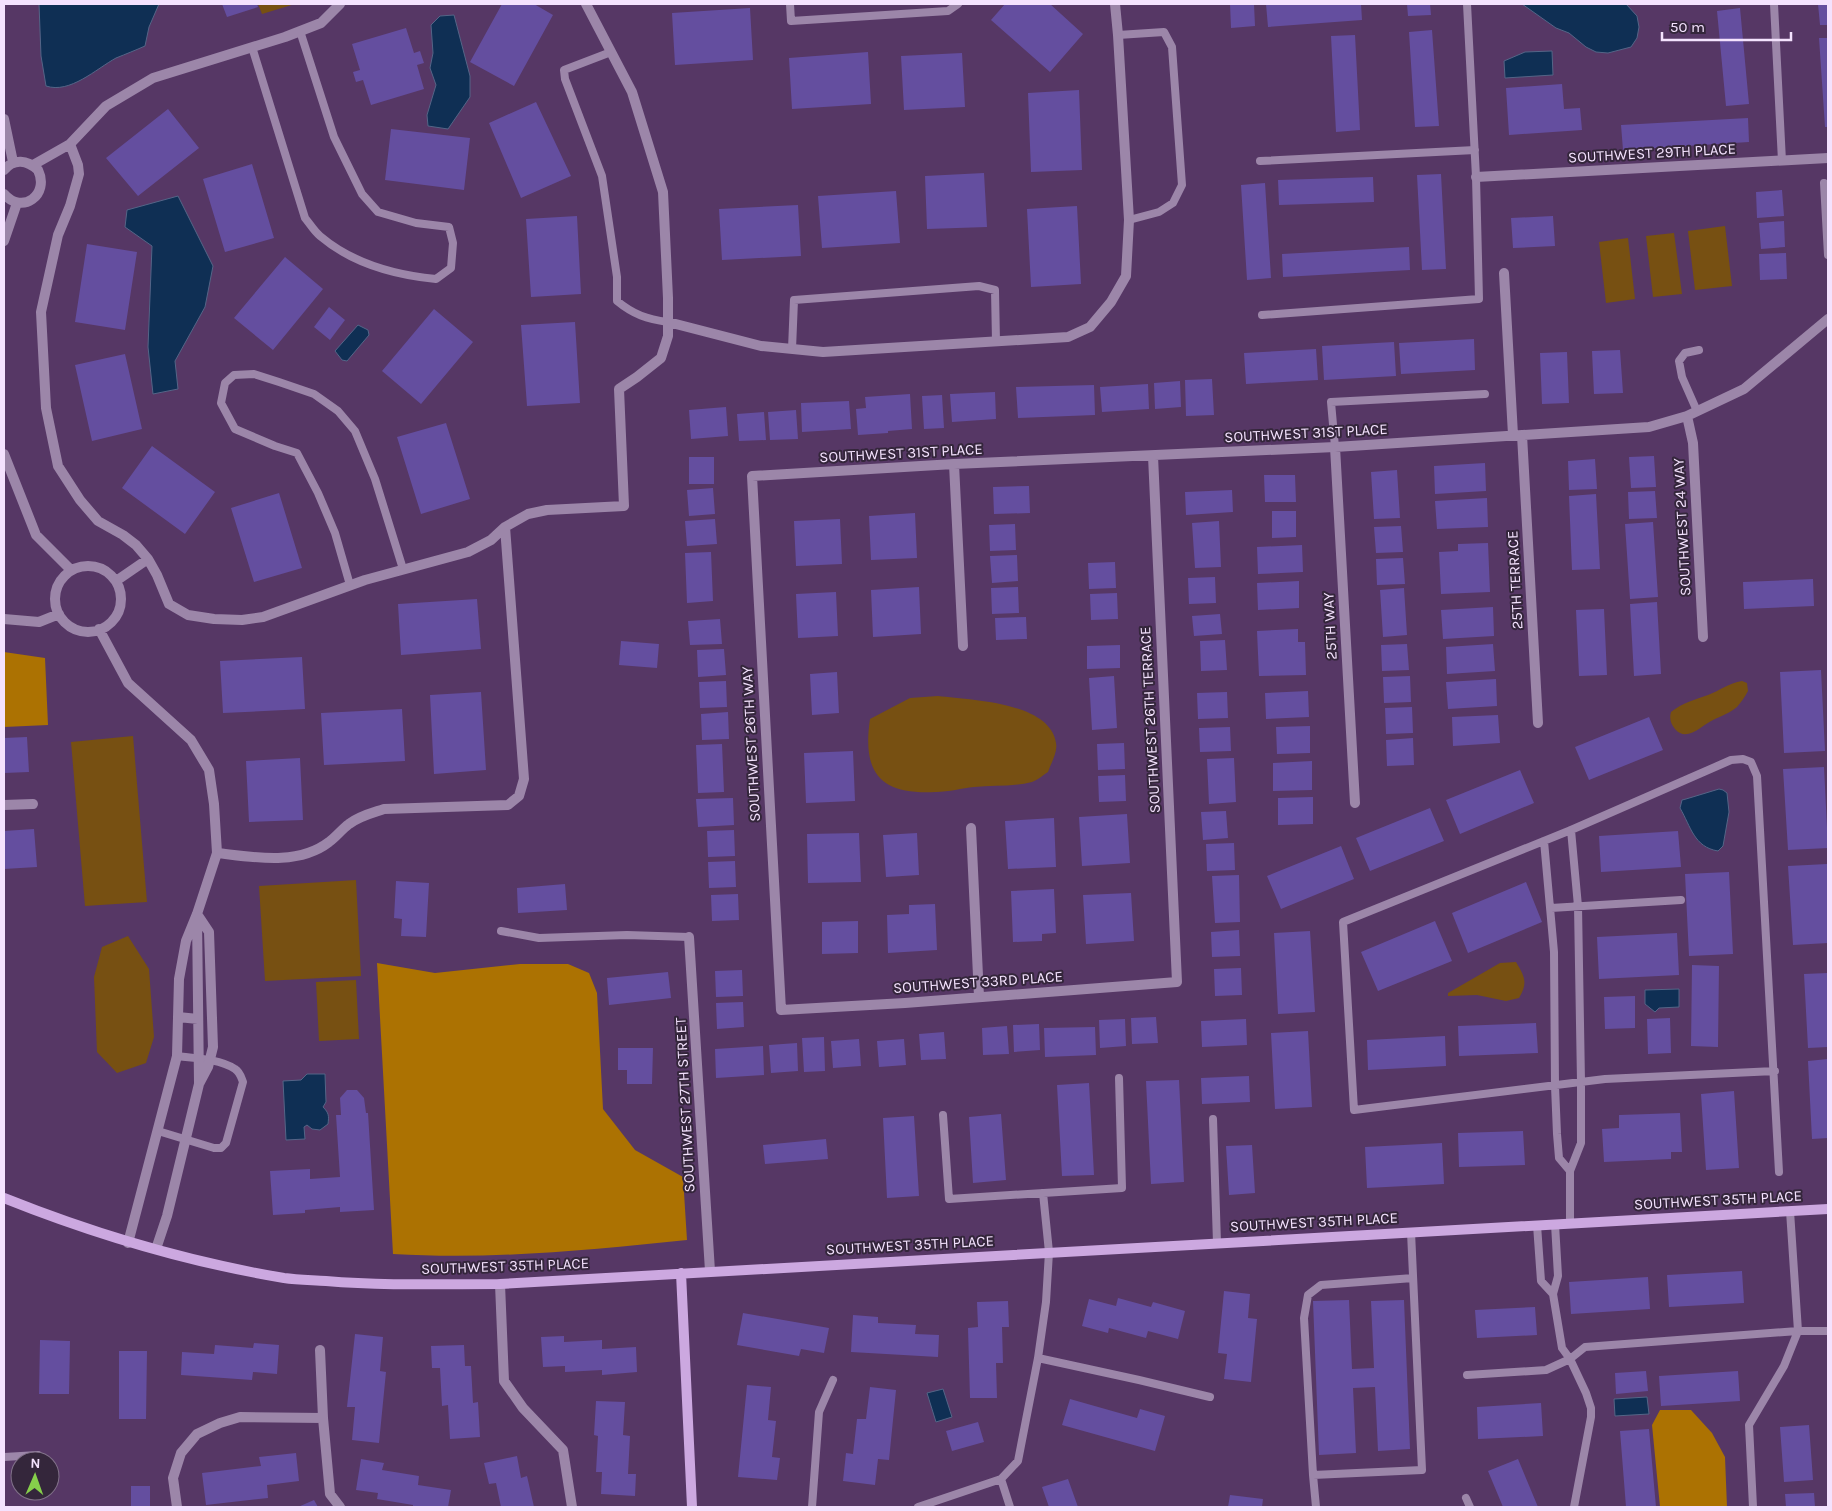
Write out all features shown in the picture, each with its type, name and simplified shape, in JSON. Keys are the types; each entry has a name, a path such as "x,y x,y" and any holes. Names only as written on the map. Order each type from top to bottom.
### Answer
{"street":[{"path":"33,165 70,144 106,106 154,78 300,31 320,23 340,4"},
{"path":"70,144 78,165 77,187 58,236 41,312 46,408 58,466 80,500 98,521 129,540 148,559 169,604 188,615 214,619 242,620 264,617 350,585 468,552 491,540 505,527 528,514 547,510 624,506 619,388 637,377 661,358 668,336 663,192 632,92 586,4"},
{"path":"668,322 761,346 823,352 1068,338 1090,327 1111,302 1126,276 1129,220 1115,4"},
{"path":"4,119 13,162"},
{"name":"SOUTHWEST 29TH PLACE","path":"1476,177 1828,158"},
{"path":"4,170 13,162 26,162 33,165 41,176 40,190 31,200 17,203 4,194"},
{"path":"4,241 17,203"},
{"name":"25TH TERRACE","path":"1504,273 1518,435 1538,723"},
{"name":"SOUTHWEST 31ST PLACE","path":"752,476 954,464 1335,447 1649,427 1687,416 1744,389 1828,319"},
{"name":"SOUTHWEST 24 WAY","path":"1687,416 1693,443 1703,637"},
{"name":"25TH WAY","path":"1335,447 1355,803"},
{"path":"4,454 36,535 71,570"},
{"name":"SOUTHWEST 26TH TERRACE","path":"1153,456 1177,982"},
{"path":"954,464 962,646"},
{"name":"SOUTHWEST 26TH WAY","path":"752,476 781,1010"},
{"path":"217,853 251,857 300,856 328,843 350,823 365,814 384,809 508,805 520,796 524,779 505,527"},
{"path":"116,581 148,559"},
{"path":"87,566 99,567 109,573 116,581 121,593 121,604 117,615 109,624 99,629 77,630 66,623 59,614 56,603 57,588 71,570 87,566"},
{"path":"4,619 39,622 59,614"},
{"path":"99,629 128,683 191,740 209,770 214,804 217,853 186,941 179,979 177,1056 128,1243"},
{"path":"4,805 33,804"},
{"path":"971,828 979,997"},
{"path":"197,914 199,1084"},
{"path":"156,1249 167,1216 199,1084 208,1068 214,1047 209,932 197,914"},
{"name":"SOUTHWEST 27TH STREET","path":"689,937 710,1271"},
{"name":"SOUTHWEST 33RD PLACE","path":"781,1010 1177,982"},
{"path":"178,1017 198,1019"},
{"name":"SOUTHWEST 35TH PLACE","path":"4,1198 65,1222 128,1243 286,1278 364,1284 500,1284 1828,1209"},
{"path":"681,1273 692,1507"},
{"path":"500,1284 504,1381 523,1408 563,1450 572,1507"},
{"path":"320,1350 323,1418 330,1494 340,1507"},
{"path":"177,1507 173,1478 181,1453 198,1434 220,1423 240,1417 323,1418"}],"lane":[{"path":"790,4 792,21 948,11 958,4"},
{"path":"1262,315 1479,299 1475,150 1466,4"},
{"path":"1774,4 1782,161"},
{"path":"252,47 305,218 320,236 358,261 404,276 436,279 451,268 453,243 449,227 416,223 378,212 362,194 334,138 300,31"},
{"path":"1118,35 1164,32 1172,47 1182,185 1173,203 1159,212 1129,220"},
{"path":"612,52 564,70 565,79 602,176 617,277 616,301 628,310 647,319 668,322"},
{"path":"1260,161 1475,150"},
{"path":"1824,183 1828,255"},
{"path":"792,349 794,300 979,286 995,290 996,342"},
{"path":"1697,411 1682,377 1679,361 1685,353 1699,350"},
{"path":"350,585 335,533 318,493 297,453 235,429 221,403 225,383 234,374 254,374 314,394 338,411 355,431 372,471 403,569"},
{"path":"1335,447 1331,402 1486,394"},
{"path":"1774,1072 1605,1079 1354,1110 1344,922 1571,830 1731,760 1743,759 1751,762 1757,776 1774,1072 1779,1172"},
{"path":"1570,1223 1570,1171 1581,1143 1578,906 1571,830"},
{"path":"1544,841 1554,952 1555,1086 1559,1158 1570,1171"},
{"path":"1551,908 1681,900"},
{"path":"501,931 539,938 689,937"},
{"path":"158,1131 214,1148 221,1148 226,1143 243,1082 241,1075 235,1069 210,1060 177,1056"},
{"path":"943,1115 949,1199 1122,1188 1119,1078"},
{"path":"1213,1119 1217,1243"},
{"path":"918,1507 1001,1479 1018,1461 1038,1358 1046,1302 1049,1252 1044,1193"},
{"path":"1753,1507 1750,1425 1784,1366 1798,1331 1790,1211"},
{"path":"1555,1224 1558,1276 1553,1294 1562,1348 1570,1359 1591,1408 1591,1417 1574,1507"},
{"path":"1537,1225 1541,1282 1553,1294"},
{"path":"1313,1475 1422,1470 1411,1232"},
{"path":"1316,1507 1304,1318 1308,1295 1321,1285 1412,1278"},
{"path":"1467,1375 1546,1370 1570,1359 1585,1347 1798,1331 1828,1331"},
{"path":"1038,1358 1210,1397"},
{"path":"812,1507 820,1412 833,1380"},
{"path":"1001,1479 1010,1507"},
{"path":"1466,1498 1470,1507"}],"shaded area":[{"path":"258,4 295,4 262,14"},
{"path":"1725,226 1732,286 1695,290 1688,231"},
{"path":"1674,233 1682,294 1653,297 1646,236"},
{"path":"1628,238 1635,299 1606,303 1599,242"},
{"path":"4,652 45,658 48,725 4,727"},
{"path":"1742,681 1747,683 1748,691 1737,707 1689,734 1680,733 1675,729 1670,717 1671,712 1675,709 1728,685"},
{"path":"938,696 970,699 1007,706 1025,711 1040,719 1051,729 1056,743 1055,754 1048,772 1034,781 1025,784 974,787 941,792 917,792 888,784 879,777 873,767 869,754 870,719 910,698"},
{"path":"133,736 147,902 85,906 71,742"},
{"path":"356,880 361,976 265,981 259,886"},
{"path":"128,936 149,969 154,1037 146,1063 117,1073 97,1052 94,977 102,947"},
{"path":"1516,962 1524,980 1524,988 1519,998 1506,1001 1477,995 1448,996 1448,993 1500,963"},
{"path":"377,963 435,973 520,964 568,964 589,973 597,993 603,1109 635,1150 683,1177 687,1240 504,1255 430,1256 393,1254"},
{"path":"356,980 359,1039 319,1041 316,982"},
{"path":"1660,1410 1691,1410 1712,1433 1725,1457 1727,1507 1660,1507 1652,1425"}],"water":[{"path":"39,4 159,4 149,27 145,46 116,58 73,84 55,88 46,86 41,56"},
{"path":"1522,4 1626,4 1637,16 1639,27 1637,38 1631,47 1608,53 1596,52 1586,47 1569,33 1556,28"},
{"path":"454,15 470,76 470,97 448,129 428,126 427,115 436,85 430,68 433,53 431,25 440,16"},
{"path":"1552,51 1553,75 1505,78 1504,61 1525,52"},
{"path":"178,196 213,266 205,307 175,361 178,389 153,394 148,347 152,246 125,227 127,210"},
{"path":"358,325 368,330 369,335 347,361 342,360 335,351"},
{"path":"1719,789 1727,793 1729,812 1723,846 1718,851 1710,849 1698,841 1680,808 1682,800"},
{"path":"1679,989 1679,1007 1659,1008 1655,1012 1645,1004 1645,990"},
{"path":"307,1074 325,1074 326,1102 323,1107 328,1115 328,1124 320,1130 312,1129 307,1125 304,1127 305,1139 286,1140 283,1081 301,1080"},
{"path":"943,1389 952,1417 936,1422 927,1393"},
{"path":"1647,1397 1649,1414 1615,1416 1614,1399"}],"building":[{"path":"222,4 257,4 258,7 227,17"},
{"path":"502,4 534,4 553,15 514,86 470,62"},
{"path":"1005,4 1050,4 1083,34 1050,72 991,20"},
{"path":"1230,4 1254,4 1255,26 1231,28"},
{"path":"1266,4 1361,4 1362,20 1268,27"},
{"path":"1407,4 1430,4 1431,15 1408,16"},
{"path":"1818,4 1828,4 1828,25 1820,25"},
{"path":"750,8 753,60 675,65 672,13"},
{"path":"1740,8 1749,104 1726,106 1717,11"},
{"path":"406,28 414,53 420,51 424,63 417,65 424,89 371,105 363,80 356,82 353,72 360,70 352,44"},
{"path":"1432,30 1439,126 1415,127 1409,32"},
{"path":"1355,35 1360,130 1336,132 1331,36"},
{"path":"1819,38 1828,38 1828,127 1825,127"},
{"path":"868,52 871,104 792,109 789,58"},
{"path":"962,53 965,107 904,110 901,56"},
{"path":"1562,84 1564,109 1580,108 1582,130 1509,135 1506,88"},
{"path":"1079,90 1082,170 1031,172 1028,93"},
{"path":"536,102 571,176 521,198 489,123"},
{"path":"168,109 199,148 138,196 106,158"},
{"path":"1748,118 1749,142 1623,150 1621,125"},
{"path":"391,129 470,138 464,190 385,180"},
{"path":"252,164 274,238 225,252 203,179"},
{"path":"984,173 987,227 927,229 925,176"},
{"path":"1441,174 1446,269 1422,270 1417,175"},
{"path":"1373,177 1374,202 1279,205 1278,180"},
{"path":"1265,183 1271,278 1247,280 1241,185"},
{"path":"1782,190 1784,216 1757,218 1756,192"},
{"path":"896,191 900,243 822,248 818,196"},
{"path":"798,205 801,256 722,260 719,209"},
{"path":"1077,206 1081,284 1031,287 1027,209"},
{"path":"577,216 581,294 531,297 526,219"},
{"path":"1553,216 1555,246 1513,248 1511,218"},
{"path":"1784,221 1785,247 1761,249 1759,223"},
{"path":"87,244 137,252 125,330 75,322"},
{"path":"1409,247 1410,270 1283,277 1282,254"},
{"path":"1786,253 1787,279 1760,280 1759,254"},
{"path":"285,257 323,289 273,350 234,318"},
{"path":"329,307 345,320 330,340 314,327"},
{"path":"434,309 473,342 421,404 382,371"},
{"path":"575,322 580,403 527,406 521,325"},
{"path":"1474,339 1475,370 1401,374 1399,343"},
{"path":"1394,342 1396,376 1324,380 1322,346"},
{"path":"1316,349 1318,380 1246,384 1244,353"},
{"path":"1620,350 1623,393 1594,394 1592,351"},
{"path":"1567,352 1569,403 1542,404 1540,353"},
{"path":"125,354 142,429 92,441 75,365"},
{"path":"1212,379 1214,415 1186,416 1185,380"},
{"path":"1180,381 1181,407 1155,409 1154,383"},
{"path":"1148,384 1149,409 1102,412 1100,387"},
{"path":"1094,385 1095,415 1018,418 1016,387"},
{"path":"995,392 996,419 952,422 950,394"},
{"path":"910,394 912,429 858,435 856,409 866,408 865,397"},
{"path":"942,395 944,428 924,429 922,396"},
{"path":"849,401 851,429 802,432 801,403"},
{"path":"726,407 728,436 691,439 689,410"},
{"path":"796,410 798,439 770,440 768,412"},
{"path":"764,412 766,440 739,441 737,414"},
{"path":"446,423 470,499 421,514 397,437"},
{"path":"152,446 215,492 185,534 122,488"},
{"path":"1654,456 1656,487 1631,488 1629,457"},
{"path":"689,457 714,457 714,484 689,484"},
{"path":"1595,459 1597,489 1569,490 1568,461"},
{"path":"1485,463 1486,491 1435,494 1434,466"},
{"path":"1397,470 1400,518 1374,519 1371,472"},
{"path":"1264,475 1295,475 1296,502 1265,502"},
{"path":"1029,486 1030,513 994,514 993,487"},
{"path":"713,488 715,514 689,516 687,490"},
{"path":"1232,490 1233,512 1186,515 1185,492"},
{"path":"1655,491 1657,518 1629,519 1628,492"},
{"path":"279,493 302,568 254,582 231,508"},
{"path":"1596,494 1600,569 1572,570 1569,496"},
{"path":"1487,498 1488,527 1437,529 1435,501"},
{"path":"1272,511 1296,511 1296,537 1272,538"},
{"path":"915,513 917,558 871,560 869,516"},
{"path":"715,519 717,544 687,546 685,521"},
{"path":"840,519 842,564 796,566 794,521"},
{"path":"1219,521 1221,567 1195,568 1192,523"},
{"path":"1653,522 1658,597 1630,599 1625,524"},
{"path":"1015,524 1016,550 990,551 989,525"},
{"path":"1401,526 1403,552 1376,553 1374,527"},
{"path":"1488,543 1490,592 1441,594 1439,552 1458,551 1458,544"},
{"path":"1302,545 1303,572 1258,574 1257,547"},
{"path":"711,552 713,601 687,603 685,553"},
{"path":"1017,555 1018,581 992,583 990,556"},
{"path":"1403,558 1405,584 1377,585 1376,559"},
{"path":"1115,562 1116,588 1089,589 1088,563"},
{"path":"1215,577 1216,603 1189,604 1188,578"},
{"path":"1813,579 1814,606 1744,609 1743,582"},
{"path":"1299,581 1299,608 1258,610 1257,583"},
{"path":"919,587 921,634 873,637 871,590"},
{"path":"1018,587 1019,613 992,614 991,588"},
{"path":"1404,588 1407,635 1383,637 1380,590"},
{"path":"836,592 838,636 798,638 796,594"},
{"path":"1117,593 1118,619 1091,620 1090,594"},
{"path":"477,599 481,649 401,655 398,604"},
{"path":"1657,602 1661,674 1634,676 1630,604"},
{"path":"1493,607 1494,636 1443,639 1441,610"},
{"path":"1604,609 1607,675 1579,676 1576,610"},
{"path":"1220,614 1222,634 1194,636 1192,616"},
{"path":"1026,617 1027,639 996,640 995,618"},
{"path":"720,619 722,644 690,645 688,621"},
{"path":"1298,629 1298,642 1305,642 1306,675 1259,676 1257,631"},
{"path":"1225,640 1227,670 1201,671 1200,641"},
{"path":"621,641 659,644 657,668 619,665"},
{"path":"1407,644 1409,670 1382,671 1381,645"},
{"path":"1493,644 1495,671 1447,674 1446,647"},
{"path":"1120,645 1120,668 1087,669 1087,646"},
{"path":"724,649 726,675 698,677 697,650"},
{"path":"302,657 305,709 223,713 220,661"},
{"path":"1821,670 1825,751 1784,753 1780,672"},
{"path":"837,672 839,713 812,715 810,674"},
{"path":"1114,676 1117,728 1092,730 1089,678"},
{"path":"1410,676 1411,702 1384,703 1383,677"},
{"path":"1496,679 1497,706 1448,709 1446,682"},
{"path":"726,681 727,707 700,708 699,682"},
{"path":"1308,691 1309,717 1266,719 1265,693"},
{"path":"481,692 486,770 434,774 430,695"},
{"path":"1227,692 1228,718 1198,719 1197,693"},
{"path":"1412,707 1413,733 1386,734 1385,708"},
{"path":"402,709 405,761 324,765 321,713"},
{"path":"728,712 729,739 702,740 701,714"},
{"path":"1498,715 1500,743 1453,746 1452,717"},
{"path":"1649,717 1663,750 1589,780 1575,747"},
{"path":"1310,726 1310,753 1277,754 1276,727"},
{"path":"1230,727 1231,751 1200,752 1199,728"},
{"path":"27,737 29,772 4,773 4,738"},
{"path":"1413,738 1414,765 1387,766 1386,740"},
{"path":"1124,743 1125,769 1098,770 1097,744"},
{"path":"722,744 724,792 698,793 696,745"},
{"path":"853,751 855,801 806,803 804,753"},
{"path":"300,758 303,820 249,822 246,761"},
{"path":"1234,758 1236,802 1209,804 1207,759"},
{"path":"1312,761 1312,790 1273,791 1273,763"},
{"path":"1824,767 1828,848 1788,850 1783,769"},
{"path":"1520,770 1534,803 1460,834 1446,800"},
{"path":"1125,775 1126,801 1099,802 1098,776"},
{"path":"1313,797 1313,824 1278,825 1278,798"},
{"path":"733,798 734,825 698,827 696,799"},
{"path":"1430,808 1444,841 1370,871 1356,838"},
{"path":"1226,811 1228,838 1203,840 1201,812"},
{"path":"1127,814 1130,863 1082,866 1079,817"},
{"path":"1054,818 1056,867 1008,869 1005,821"},
{"path":"34,829 37,867 4,869 4,831"},
{"path":"734,830 735,856 708,857 707,831"},
{"path":"1678,831 1681,867 1601,872 1599,836"},
{"path":"859,833 861,882 808,883 807,834"},
{"path":"917,833 919,875 886,877 883,835"},
{"path":"1234,843 1235,870 1207,871 1206,844"},
{"path":"1341,846 1354,879 1281,909 1267,876"},
{"path":"735,861 736,887 709,888 708,862"},
{"path":"1827,864 1828,943 1793,945 1788,866"},
{"path":"1729,872 1733,954 1689,956 1685,874"},
{"path":"1239,875 1240,922 1215,923 1212,876"},
{"path":"396,881 429,883 426,937 401,936 402,919 394,918"},
{"path":"1526,882 1542,922 1468,953 1452,913"},
{"path":"565,884 567,910 518,913 517,888"},
{"path":"1054,889 1056,933 1042,934 1042,941 1013,942 1011,891"},
{"path":"1131,893 1134,941 1086,944 1083,895"},
{"path":"738,894 739,920 712,921 711,895"},
{"path":"935,904 937,950 888,953 887,915 909,914 909,905"},
{"path":"858,921 858,953 822,954 822,922"},
{"path":"1435,921 1452,961 1378,991 1361,952"},
{"path":"1239,930 1240,956 1212,957 1211,932"},
{"path":"1310,931 1315,1012 1278,1014 1274,933"},
{"path":"1677,933 1679,975 1599,979 1597,937"},
{"path":"1692,965 1719,966 1718,1047 1691,1046"},
{"path":"1241,968 1242,995 1215,996 1214,969"},
{"path":"742,970 743,996 716,997 715,971"},
{"path":"668,972 671,998 609,1005 607,978"},
{"path":"1828,973 1828,1047 1808,1048 1804,974"},
{"path":"1635,996 1635,1028 1605,1029 1604,997"},
{"path":"743,1002 744,1027 717,1029 716,1003"},
{"path":"1156,1017 1158,1043 1132,1044 1131,1018"},
{"path":"1670,1018 1671,1053 1648,1054 1647,1019"},
{"path":"1125,1019 1126,1046 1100,1048 1099,1020"},
{"path":"1246,1019 1247,1045 1202,1047 1201,1021"},
{"path":"1536,1023 1538,1053 1459,1056 1458,1026"},
{"path":"1039,1024 1040,1050 1014,1052 1013,1025"},
{"path":"1007,1026 1009,1054 983,1055 982,1028"},
{"path":"1095,1027 1096,1055 1045,1057 1044,1028"},
{"path":"1308,1031 1312,1107 1275,1109 1271,1033"},
{"path":"944,1032 946,1059 921,1060 919,1034"},
{"path":"1445,1036 1446,1066 1368,1070 1367,1040"},
{"path":"824,1037 825,1071 804,1072 802,1038"},
{"path":"859,1039 861,1066 833,1068 831,1041"},
{"path":"904,1039 906,1065 879,1067 877,1041"},
{"path":"797,1043 798,1071 771,1073 769,1045"},
{"path":"763,1046 764,1075 716,1078 715,1049"},
{"path":"618,1048 653,1048 652,1084 627,1084 627,1070 618,1070"},
{"path":"1828,1059 1828,1138 1812,1139 1808,1061"},
{"path":"1249,1076 1250,1102 1202,1104 1201,1078"},
{"path":"1179,1080 1184,1182 1151,1184 1146,1081"},
{"path":"1089,1083 1094,1175 1062,1176 1057,1085"},
{"path":"347,1090 357,1090 364,1098 366,1113 368,1113 374,1210 340,1212 340,1207 305,1210 305,1213 273,1215 270,1171 310,1169 310,1179 340,1177 336,1115 341,1115 340,1098"},
{"path":"1734,1091 1739,1168 1706,1170 1701,1094"},
{"path":"1680,1113 1682,1152 1671,1152 1671,1159 1604,1162 1602,1129 1619,1128 1619,1115"},
{"path":"1001,1114 1006,1180 973,1183 969,1117"},
{"path":"914,1116 919,1196 887,1198 883,1118"},
{"path":"1523,1131 1525,1165 1459,1167 1458,1133"},
{"path":"826,1139 828,1159 765,1164 763,1145"},
{"path":"1442,1143 1444,1184 1367,1188 1365,1147"},
{"path":"1252,1145 1255,1193 1229,1195 1226,1146"},
{"path":"1742,1271 1744,1303 1669,1307 1667,1275"},
{"path":"1648,1277 1650,1309 1571,1314 1569,1282"},
{"path":"1224,1291 1250,1294 1248,1318 1257,1319 1251,1382 1224,1379 1227,1354 1218,1353"},
{"path":"1118,1298 1151,1307 1153,1302 1185,1311 1178,1339 1148,1331 1146,1338 1109,1328 1108,1333 1082,1326 1089,1299 1116,1306"},
{"path":"1349,1300 1352,1369 1374,1368 1371,1301 1404,1300 1410,1449 1378,1451 1375,1387 1353,1388 1356,1453 1319,1455 1313,1301"},
{"path":"1008,1301 1009,1327 1002,1327 1003,1363 996,1363 997,1398 970,1398 968,1328 978,1327 977,1302"},
{"path":"1535,1307 1537,1335 1477,1338 1475,1310"},
{"path":"743,1313 829,1328 824,1353 801,1349 799,1356 737,1345"},
{"path":"853,1315 878,1317 878,1323 916,1325 915,1334 939,1335 938,1357 851,1352"},
{"path":"355,1334 383,1337 380,1371 386,1372 379,1443 352,1440 355,1407 347,1407"},
{"path":"564,1336 564,1342 602,1340 602,1349 636,1347 637,1372 602,1375 602,1370 565,1372 565,1366 543,1367 541,1337"},
{"path":"40,1340 70,1341 69,1394 39,1394"},
{"path":"254,1343 279,1345 277,1374 253,1372 252,1380 181,1375 182,1352 214,1354 215,1345 253,1348"},
{"path":"464,1345 465,1366 471,1366 473,1403 478,1402 480,1437 450,1439 448,1405 442,1406 440,1368 432,1368 431,1346"},
{"path":"119,1351 147,1351 146,1419 119,1419"},
{"path":"1646,1371 1648,1391 1616,1394 1615,1373"},
{"path":"1738,1371 1740,1401 1661,1406 1659,1376"},
{"path":"747,1385 771,1387 768,1420 776,1421 772,1457 780,1458 777,1480 738,1477"},
{"path":"870,1387 896,1390 889,1460 878,1459 875,1485 843,1481 846,1453 853,1454 857,1419 866,1419"},
{"path":"1070,1399 1137,1418 1140,1409 1165,1416 1155,1451 1062,1425"},
{"path":"596,1401 625,1402 623,1435 630,1436 628,1474 636,1474 635,1496 601,1494 602,1472 596,1472 598,1436 594,1435"},
{"path":"1541,1403 1543,1436 1478,1439 1477,1407"},
{"path":"978,1422 984,1442 952,1451 946,1431"},
{"path":"1809,1425 1813,1480 1784,1482 1780,1427"},
{"path":"1649,1429 1656,1507 1626,1507 1620,1431"},
{"path":"296,1453 299,1481 267,1485 268,1498 206,1505 202,1473 261,1466 259,1457"},
{"path":"517,1456 521,1478 527,1476 534,1507 501,1507 496,1483 489,1484 484,1463"},
{"path":"361,1459 384,1463 382,1470 419,1476 418,1485 451,1490 448,1507 413,1507 413,1505 377,1499 378,1493 356,1490"},
{"path":"1518,1459 1538,1507 1503,1507 1488,1471"},
{"path":"1068,1479 1078,1507 1049,1507 1042,1487"},
{"path":"131,1486 150,1486 150,1507 131,1507"},
{"path":"1814,1493 1815,1507 1786,1507 1785,1494"},
{"path":"1230,1495 1263,1499 1262,1507 1228,1507"},
{"path":"314,1500 318,1507 298,1507"}]}
